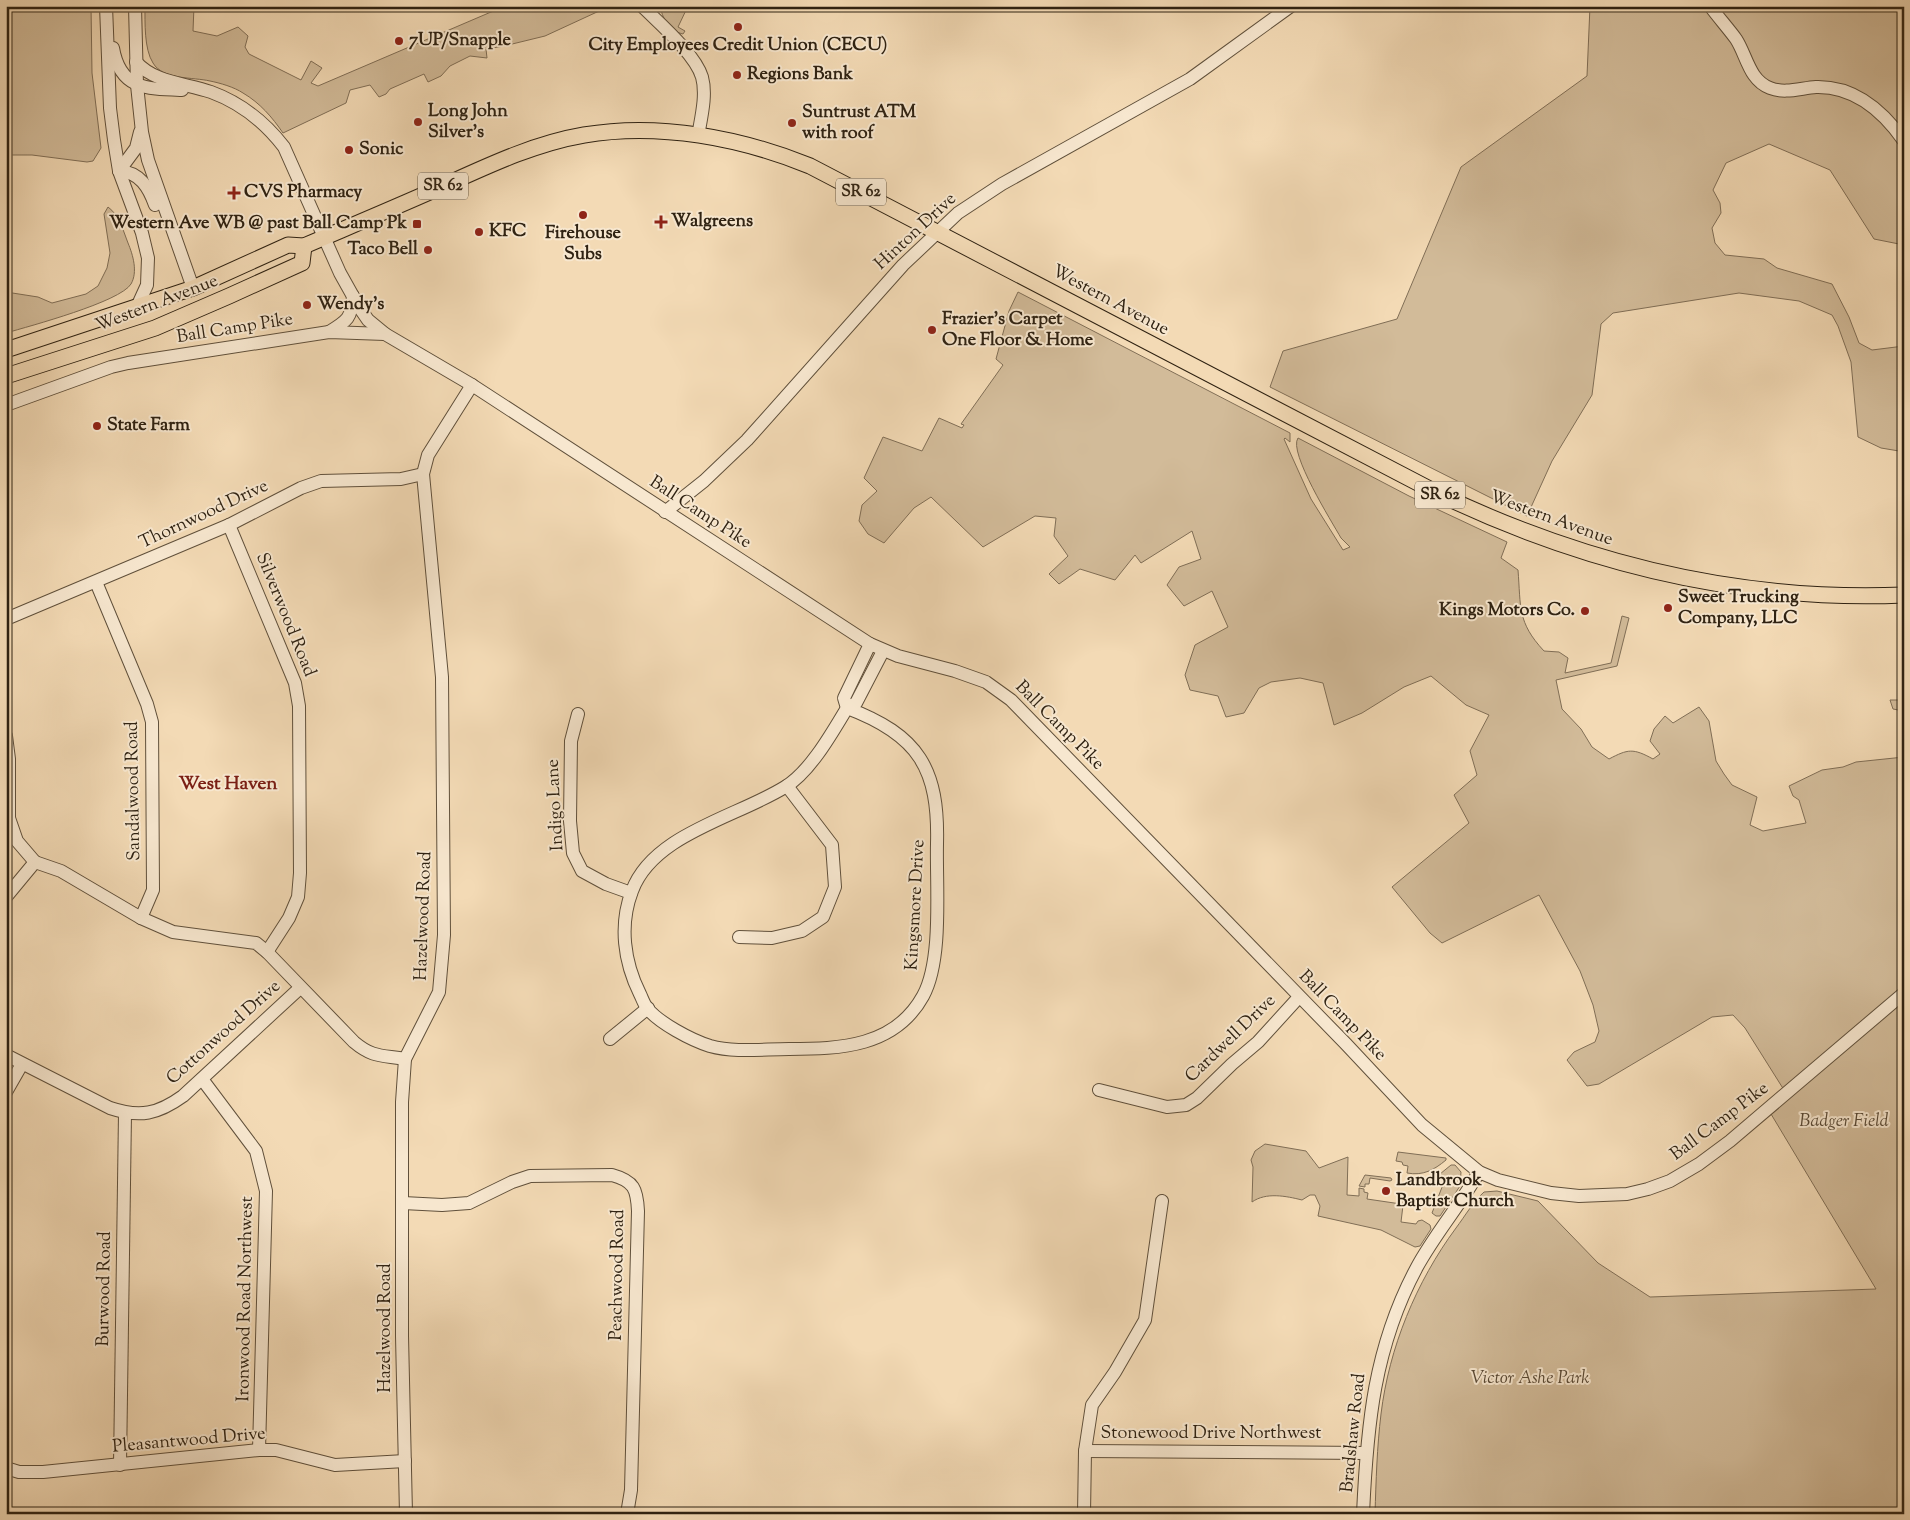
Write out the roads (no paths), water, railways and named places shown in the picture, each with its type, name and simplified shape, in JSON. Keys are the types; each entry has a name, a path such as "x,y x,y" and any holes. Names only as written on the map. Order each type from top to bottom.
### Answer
{"main road":[{"name":"Western Avenue","path":"6,350 193,288 288,246 304,246 504,160 550,144 584,135 633,131 669,132 741,144 795,160 845,184 1442,495 1480,514 1559,544 1632,566 1699,581 1742,588 1800,594 1904,595"},
{"name":"Western Avenue","path":"6,376 155,328 229,296 302,263 304,246"},
{"path":"155,328 169,316 183,308 193,298 193,288"}],"street":[{"path":"106,6 110,108 119,171 142,233 148,258 147,285 137,307"},
{"path":"110,6 113,48 119,69 126,77 137,85 164,89 200,89"},
{"path":"135,6 137,85 148,160 193,288"},
{"path":"642,6 683,47 702,77 704,98 698,136"},
{"name":"Hinton Drive","path":"665,512 711,474 747,440 903,265 958,213 1002,184 1190,79 1291,6"},
{"path":"1710,6 1737,40 1753,76 1770,88 1792,90 1824,88 1838,90 1860,98 1889,120 1904,141"},
{"path":"136,62 147,72 164,80 200,89 233,101 256,116 272,132 284,147 340,273 368,320 386,334"},
{"path":"119,171 136,148 142,127"},
{"path":"119,171 133,174 146,184 164,227 180,251"},
{"path":"329,332 345,322 350,316 353,296"},
{"name":"Ball Camp Pike","path":"6,405 111,367 128,363 329,332 386,334 472,385 870,644 883,651 955,671 986,682 1011,700 1346,1044 1422,1125 1479,1172 1498,1180 1524,1188 1579,1196 1627,1194 1670,1181 1699,1164 1730,1141 1904,993"},
{"name":"Hazelwood Road","path":"406,1514 402,1336 402,1102 405,1059 439,992 444,934 442,677 423,474 428,455 472,385"},
{"name":"Thornwood Drive","path":"6,619 228,526 301,488 321,481 402,479 423,474"},
{"name":"Silverwood Road","path":"228,526 296,683 299,706 300,873 298,897 289,918 267,952"},
{"name":"Sandalwood Road","path":"96,582 147,704 152,722 153,890 141,918"},
{"name":"Kingsmore Drive","path":"847,708 844,698 870,644"},
{"name":"Kingsmore Drive","path":"847,708 885,727 907,742 926,768 932,782 937,816 934,956 931,976 916,1007 886,1033 855,1046 818,1049 737,1050 712,1046 683,1035 648,1008 628,965 624,930 631,893 639,876 661,850 787,786 807,768 847,708 856,703 883,651"},
{"name":"Indigo Lane","path":"578,714 571,741 570,821 573,854 582,871 606,884 631,893"},
{"path":"6,736 9,759 9,818 17,841 35,862 61,871 141,918 173,932 256,944 267,952 300,988 365,1051 377,1056 405,1059"},
{"path":"739,937 772,938 802,931 823,917 835,887 832,845 787,786"},
{"path":"6,897 35,862"},
{"name":"Cottonwood Drive","path":"6,1055 110,1108 125,1113 142,1114 171,1104 202,1079 300,988"},
{"name":"Cardwell Drive","path":"1098,1090 1167,1107 1186,1105 1197,1098 1258,1042 1299,997"},
{"path":"610,1039 648,1008"},
{"path":"6,1092 22,1064"},
{"name":"Ironwood Road Northwest","path":"202,1079 256,1151 266,1190 259,1450"},
{"name":"Burwood Road","path":"120,1465 125,1113"},
{"name":"Bradshaw Road","path":"1363,1514 1366,1453 1374,1390 1380,1361 1396,1314 1424,1256 1479,1172"},
{"name":"Peachwood Road","path":"403,1203 442,1205 470,1203 512,1182 530,1176 612,1175 624,1178 633,1185 638,1211 631,1490 627,1514"},
{"path":"1084,1514 1085,1451 1092,1405 1145,1320 1162,1201"},
{"name":"Pleasantwood Drive","path":"6,1468 19,1472 43,1472 259,1450 276,1450 335,1465 405,1461"},
{"name":"Stonewood Drive Northwest","path":"1085,1451 1366,1453"}],"place":[{"name":"City Employees Credit Union (CECU)","path":"738,27"},
{"name":"7UP/Snapple","path":"399,41"},
{"name":"Regions Bank","path":"737,75"},
{"name":"Long John Silver's","path":"418,122"},
{"name":"Suntrust ATM with roof","path":"792,123"},
{"name":"Sonic","path":"349,150"},
{"name":"CVS Pharmacy","path":"234,193"},
{"name":"Firehouse Subs","path":"583,215"},
{"name":"Walgreens","path":"661,222"},
{"name":"Western Ave WB @ past Ball Camp Pk","path":"417,224"},
{"name":"KFC","path":"479,232"},
{"name":"Taco Bell","path":"428,250"},
{"name":"Wendy's","path":"307,305"},
{"name":"Frazier's Carpet One Floor & Home","path":"932,330"},
{"name":"State Farm","path":"97,426"},
{"name":"Sweet Trucking Company, LLC","path":"1668,608"},
{"name":"Kings Motors Co.","path":"1585,611"},
{"name":"Landbrook Baptist Church","path":"1386,1191"}],"district":[{"name":"West Haven","path":"228,784"}],"park label":[{"name":"Badger Field","path":"1844,1122"},
{"name":"Victor Ashe Park","path":"1530,1379"}]}
